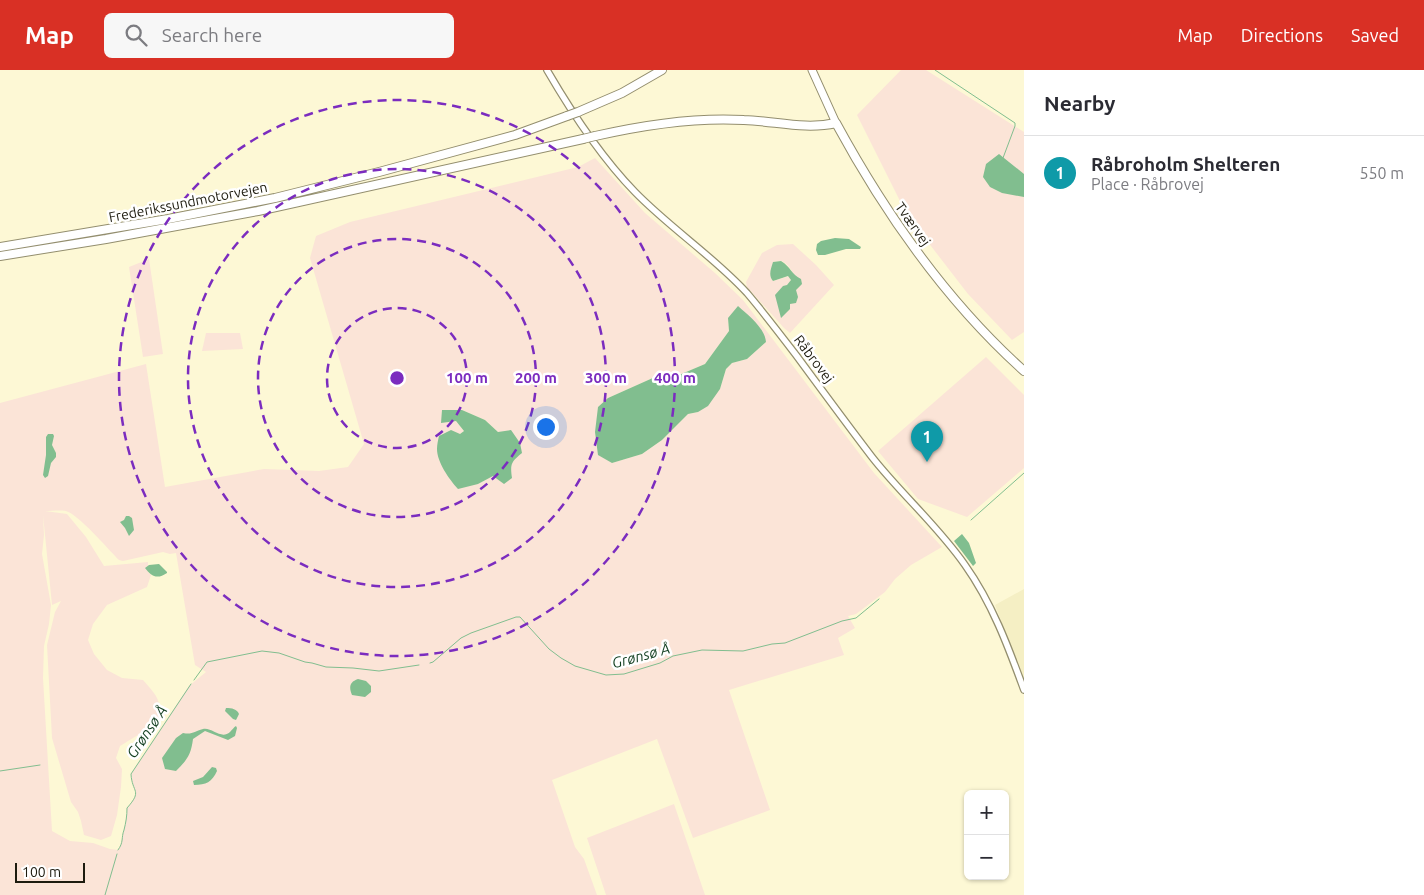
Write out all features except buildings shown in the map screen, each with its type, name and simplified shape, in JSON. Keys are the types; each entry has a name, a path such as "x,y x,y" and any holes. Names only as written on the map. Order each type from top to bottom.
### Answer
{"highway":[{"name":"Frederikssundmotorvejen","path":"0,247 168,219 266,200 379,172 515,134 578,112 622,93 662,70"},
{"path":"4,255 126,236 258,211 638,126 701,120 744,120 814,127 836,123"},
{"name":"Tværvej","path":"836,123 879,198 924,261 968,314 1024,372"}],"main road":[{"name":"Tværvej","path":"812,70 836,123"}],"street":[{"name":"Råbrovej","path":"547,70 569,108 610,164 635,192 719,266 747,294 772,324 885,474 947,541 990,606 1007,642 1024,690"}],"shaded area":[{"path":"901,70 926,70 1024,132 1024,332 1012,340 968,294 907,215 857,115"},
{"path":"999,154 1024,174 1024,197 1002,193 990,187 983,177 986,164"},
{"path":"595,158 645,213 715,273 743,300 874,473 942,547 911,565 895,579 885,592 856,614 848,616 855,628 838,638 844,655 729,690 770,810 693,838 657,739 552,780 575,847 584,859 597,895 0,895 0,403 146,364 165,487 264,469 319,471 348,467 364,444 310,258 316,236 350,222 578,167","holes":["728,318 766,342 747,359 732,363 726,369 720,389 698,412 688,414 662,440 642,454 612,463 608,398 655,377 679,375 705,364 729,331","442,410 462,410 485,420 498,432 513,460 510,466 478,484 460,434 464,431 456,421","45,511 66,511 78,518 119,560 123,561 163,552 176,553 195,665 206,672 189,686 131,774 136,794 127,808 121,845 118,850 93,843 70,841 52,831 43,678 44,646 51,605 42,554 44,535 43,515 52,605 61,601 55,612 47,645 52,738 71,802 78,812 84,835 101,840 111,836 117,815 122,769 116,758 120,746 159,722 160,708 155,695 143,680 122,678 107,670 94,654 88,640 93,624 107,605 147,587 151,575 148,572 148,562 104,566 86,537 67,514"]},
{"path":"835,238 849,239 861,247 860,249 846,249 818,255 816,250 817,244 821,241"},
{"path":"793,244 834,285 790,333 747,287 746,282 762,253 777,245","holes":["782,261 794,275 795,281 790,304 783,286 787,286 791,280 789,276 773,281 773,262"]},
{"path":"149,259 163,354 143,357 129,267"},
{"path":"781,261 801,279 802,284 796,290 798,297 796,303 790,304 790,309 781,318 775,295 791,280 788,276 773,281 770,274 773,262"},
{"path":"738,306 763,332 766,342 747,359 732,363 726,369 720,389 708,406 698,412 688,414 662,440 642,454 612,463 598,455 595,432 598,407 608,398 655,377 679,375 705,364 729,331 728,318"},
{"path":"206,333 240,333 243,349 202,351"},
{"path":"986,357 1024,395 1024,468 967,517 918,499 878,451"},
{"path":"442,410 462,410 485,420 498,432 511,430 520,443 522,453 512,464 512,478 504,484 493,476 478,484 458,489 441,465 437,446 439,436 451,430 460,434 464,431 456,421 441,423"},
{"path":"48,434 53,434 54,436 52,445 56,457 51,463 48,476 45,478 43,475 46,437"},
{"path":"126,516 132,518 134,530 129,536 120,522"},
{"path":"962,534 969,543 976,563 973,566 954,541"},
{"path":"159,564 167,573 157,577 145,568 149,565"},
{"path":"1024,589 1024,681 995,605"},
{"path":"358,679 366,681 371,686 371,692 365,697 352,695 350,690 350,686"},
{"path":"226,708 234,709 238,712 236,720 225,711"},
{"path":"236,726 235,736 228,740 205,731 193,739 188,757 176,771 165,769 162,758 176,738 183,733 206,729 223,735 230,732"},
{"path":"212,767 216,768 217,771 211,780 194,785 193,781 203,777"},
{"path":"674,804 705,895 606,895 587,838"}],"waterway":[{"path":"935,70 1015,123 1003,158"},
{"name":"Grønsø Å","path":"971,520 1024,473"},
{"name":"Grønsø Å","path":"430,663 461,638 520,617 549,649 575,666 606,675 624,674 660,663 673,656 702,650 743,651 785,643 842,621 856,618 879,599"},
{"name":"Grønsø Å","path":"194,680 207,662 262,651 279,653 326,667 379,671 419,665"},
{"name":"Grønsø Å","path":"118,850 122,842 127,808 136,794 131,774 191,684"},
{"path":"0,771 40,765"},
{"name":"Grønsø Å","path":"105,895 117,854"}],"place":[{"name":"Råbroholm Shelteren","path":"927,462"}]}
